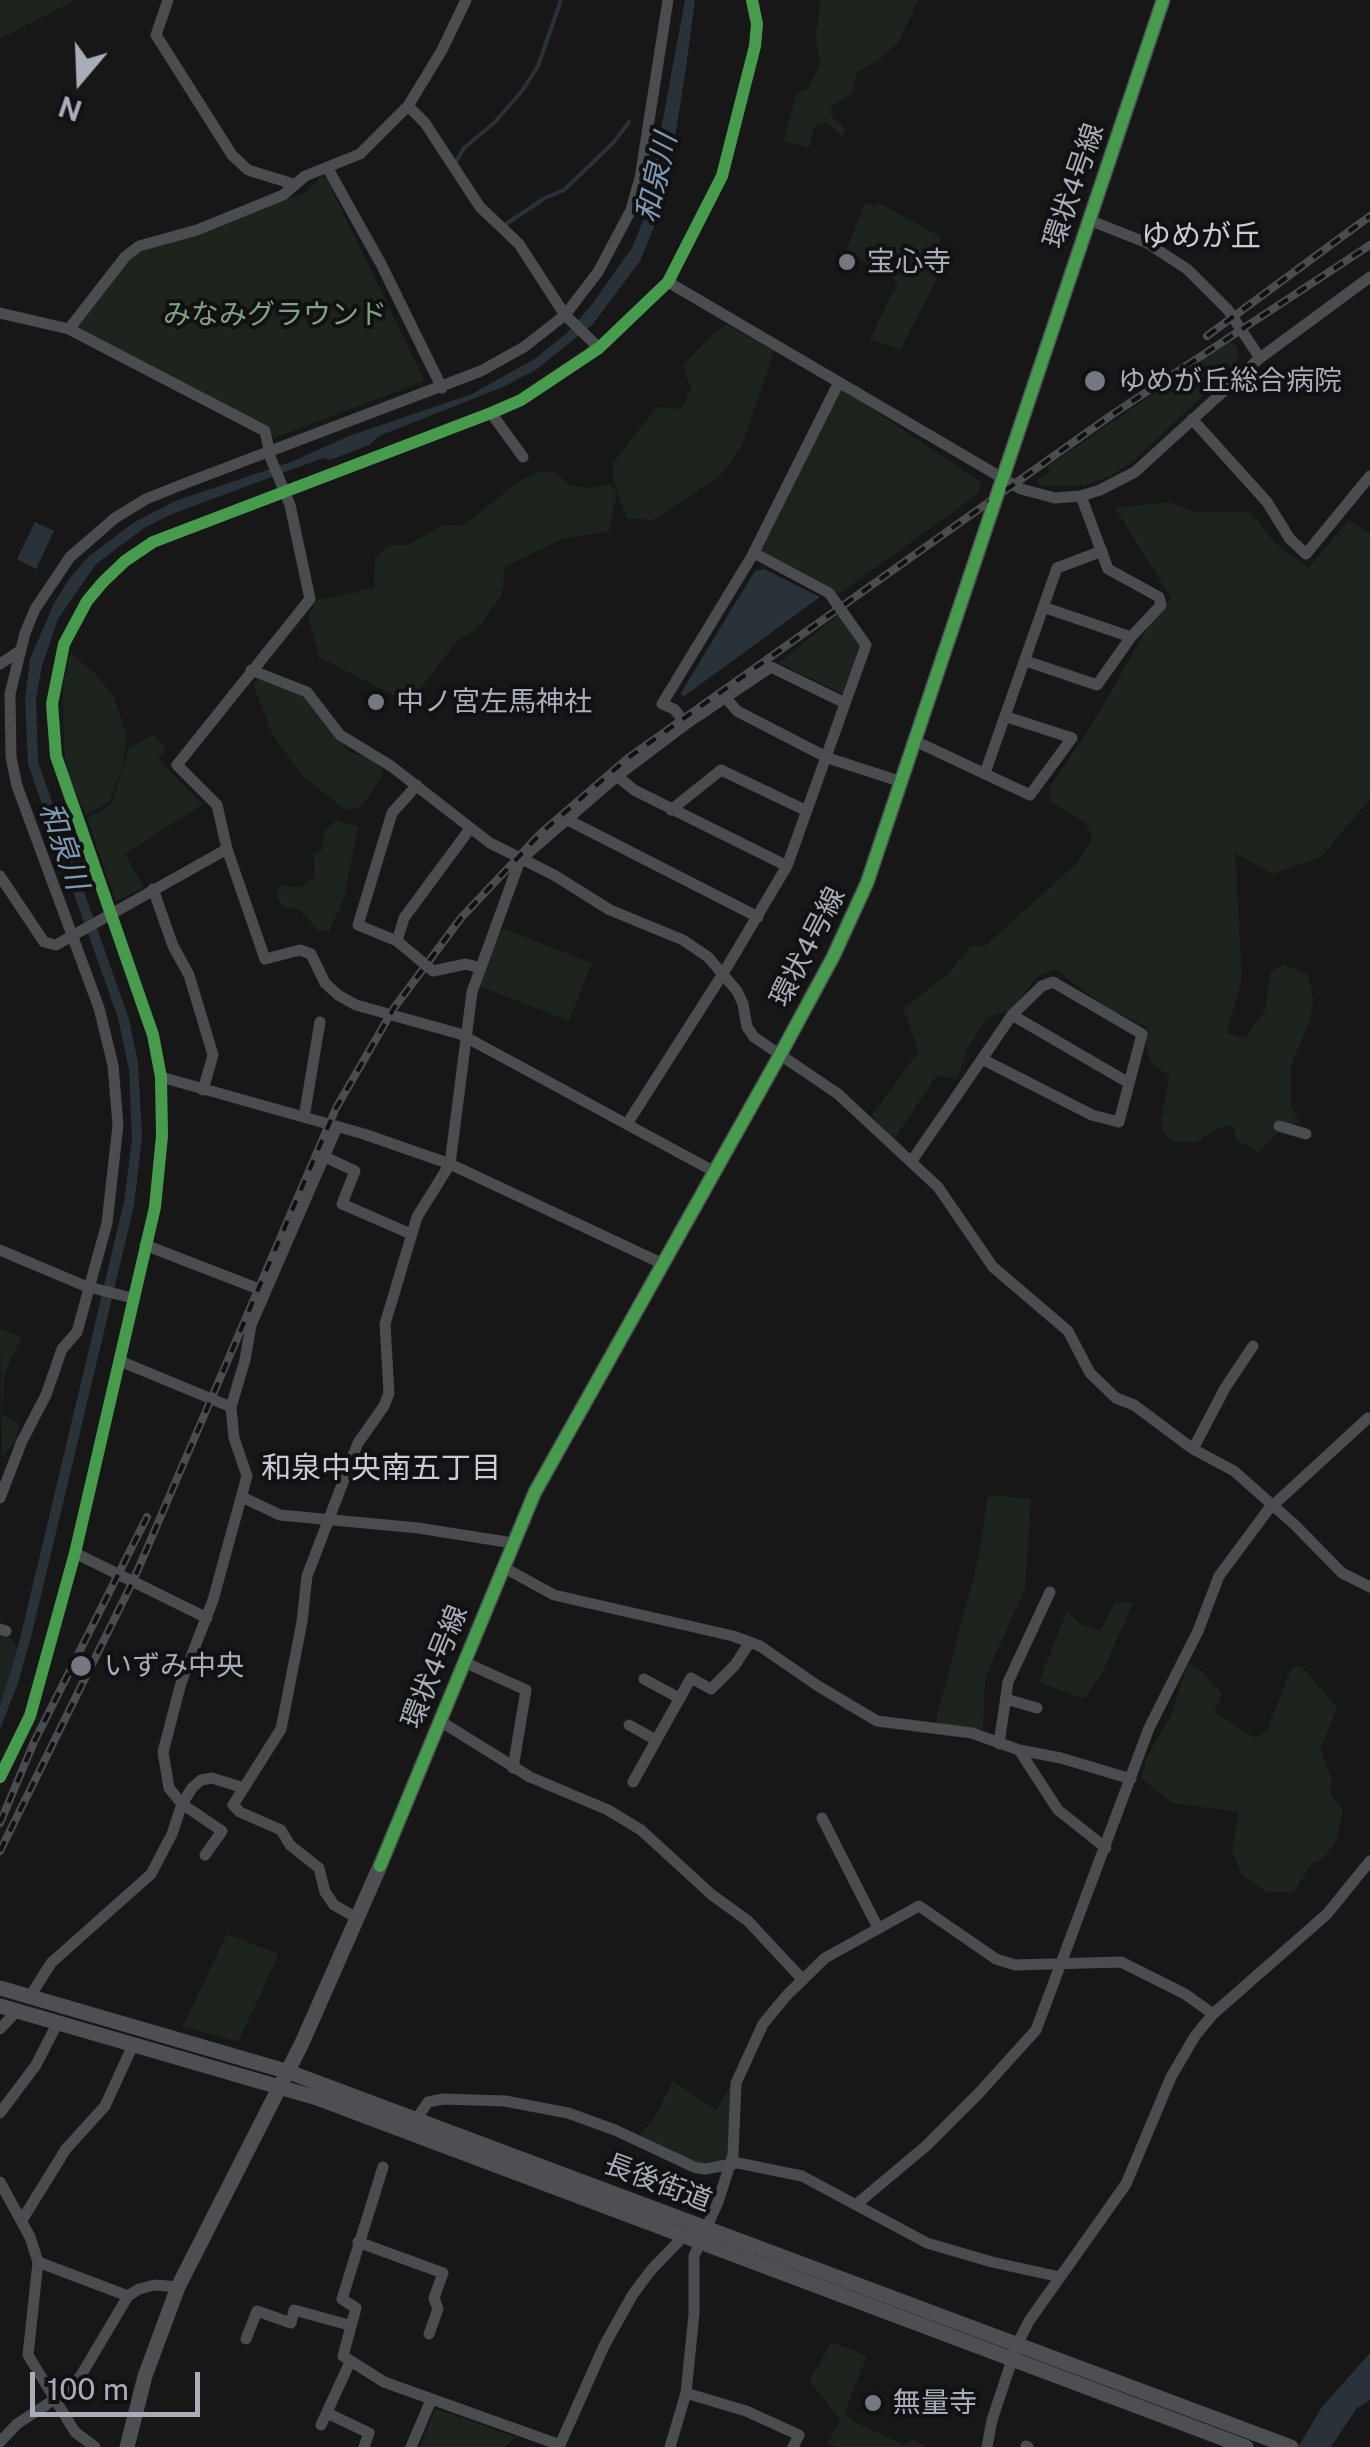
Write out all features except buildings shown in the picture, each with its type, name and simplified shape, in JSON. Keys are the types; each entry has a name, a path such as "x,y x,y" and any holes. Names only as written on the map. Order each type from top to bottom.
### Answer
{"main road":[{"name":"環状4号線","path":"126,2447 146,2376 178,2288 285,2079 513,1542 558,1448 780,1055 833,958 868,883 1163,0"},
{"name":"長後街道","path":"0,1988 417,2118 696,2235"},
{"name":"長後街道","path":"0,2006 133,2045 285,2079 408,2131 1015,2352 1291,2447"},
{"name":"長後街道","path":"1015,2352 1246,2447"}],"street":[{"path":"168,0 156,35 235,158 248,170 293,184"},
{"path":"69,329 131,251 197,230 283,195 293,184 360,154 408,106 466,0"},
{"path":"0,1498 62,1350 77,1332 92,1288 112,1196 118,1125 113,1065 99,1008 76,936 17,786 11,757 10,694 18,652 35,609 54,578 86,541 146,499 442,388 524,347 567,317 598,272 630,210 640,178 668,0"},
{"path":"0,1776 30,1716 75,1552 120,1361 128,1296 145,1245 160,1173 160,1077 148,1016 108,915 56,756 52,704 64,644 87,601 125,561 153,542 283,488 521,400 573,366 668,282 722,176 754,46 757,24 752,0"},
{"path":"408,106 425,123 480,207 520,244 567,317 594,344"},
{"path":"328,169 381,264 442,388"},
{"path":"1088,220 1147,244 1187,269 1228,310 1260,358"},
{"path":"668,282 1002,478 1040,496 1081,496 1117,483 1134,472 1260,358 1370,277"},
{"path":"0,312 69,329 265,432 310,599 177,765 218,805 227,849 265,959 300,950 311,954 325,983 338,996 500,1053 535,1077 572,1092 715,1172"},
{"path":"686,724 674,709 662,704 754,553 839,382"},
{"path":"492,413 523,457"},
{"path":"1192,419 1267,502 1290,539 1306,554 1370,476"},
{"path":"1026,661 1097,684 1131,637 1161,605 1160,597 1108,569 1081,496"},
{"path":"985,773 1058,568 1102,552"},
{"path":"627,1124 787,866 866,645 828,594 754,553"},
{"path":"1044,606 1131,637"},
{"path":"0,664 18,652"},
{"path":"356,1918 334,1904 325,1892 319,1868 290,1845 281,1830 233,1805 281,1729 307,1576 358,1443 389,1393 384,1324 417,1217 450,1164 460,1108 463,1037 480,968 520,860 618,776 771,667 846,702"},
{"path":"251,670 307,692 340,734 416,785 469,830 610,910 683,940 724,972 741,998 749,1032 838,1094 911,1162 956,1209 993,1267 1068,1331 1090,1374 1116,1398 1234,1472 1295,1524 1342,1573 1370,1587"},
{"path":"726,698 737,712 828,758 902,782"},
{"path":"915,741 1030,795 1072,738 1007,718"},
{"path":"671,810 721,770 807,811"},
{"path":"618,776 634,790 671,810 787,866"},
{"path":"416,785 392,813 358,926 397,941 433,971 466,964 480,968"},
{"path":"566,820 758,917"},
{"path":"397,941 404,918 469,830"},
{"path":"0,876 47,944 62,944 227,849"},
{"path":"154,890 173,946 189,974 213,1055 204,1090"},
{"path":"911,1162 1012,1015 1042,986 1054,982 1142,1034 1119,1122 1092,1115 982,1059"},
{"path":"1012,1015 1129,1084"},
{"path":"304,1118 320,1022"},
{"path":"160,1077 450,1164 662,1263"},
{"path":"1279,1126 1306,1134"},
{"path":"205,1856 222,1831 182,1804 169,1788 164,1752 181,1683 207,1618 247,1476 234,1438 231,1408 246,1360 251,1325 337,1127"},
{"path":"324,1156 356,1172 342,1204 412,1234"},
{"path":"145,1245 264,1291"},
{"path":"0,1250 92,1288 128,1296"},
{"path":"1193,1449 1225,1388 1253,1346"},
{"path":"120,1361 231,1408"},
{"path":"858,2203 926,2146 1036,2030 1148,1728 1198,1631 1219,1576 1272,1506 1368,1418"},
{"path":"242,1498 280,1515 513,1542"},
{"path":"75,1552 207,1618"},
{"path":"502,1568 554,1594 750,1642 877,1721 972,1733 1019,1750 1130,1779"},
{"path":"999,1744 1008,1682 1050,1592"},
{"path":"632,1782 691,1678 711,1689 750,1642"},
{"path":"464,1662 526,1690 513,1768"},
{"path":"644,1679 679,1698"},
{"path":"1006,1700 1037,1708"},
{"path":"440,1721 513,1768 608,1810 641,1830 712,1895 748,1921 803,1980"},
{"path":"629,1725 656,1740"},
{"path":"1019,1750 1058,1810 1106,1848"},
{"path":"29,1998 51,1964 151,1874 172,1834 182,1804 200,1780 223,1779 244,1788"},
{"path":"822,1818 878,1928"},
{"path":"987,2447 992,2420 1029,2321 1126,2184 1171,2077 1194,2036 1213,2014 1327,1914 1370,1861"},
{"path":"670,2447 686,2392 694,2314 696,2235 730,2164 737,2124 734,2096 738,2079 764,2024 825,1958 919,1906 996,1959 1015,1965 1121,1962 1184,1994 1213,2014"},
{"path":"0,2029 17,2011"},
{"path":"0,2113 36,2065 58,2022"},
{"path":"22,2220 66,2149 105,2106 133,2045"},
{"path":"417,2118 429,2102 443,2099 505,2100 568,2114 694,2167 738,2163 802,2176 927,2243 1060,2278"},
{"path":"383,2168 342,2299 356,2308 343,2356 384,2382 559,2446 604,2346 633,2294 652,2269 696,2235"},
{"path":"0,2182 22,2220 38,2262 28,2355 75,2432 96,2447"},
{"path":"358,2242 443,2274 434,2298 438,2309 429,2334"},
{"path":"38,2262 128,2296"},
{"path":"0,2442 17,2424 69,2389 90,2363 128,2296 139,2288 154,2285 178,2288"},
{"path":"246,2339 257,2311 291,2323 294,2310 349,2325"},
{"path":"350,2362 324,2419 369,2433 364,2447"},
{"path":"686,2392 746,2411 799,2435 793,2447"},
{"path":"411,2447 431,2400"}],"green space":[{"path":"0,0 75,0 0,39"},
{"path":"820,0 918,0 900,40 879,60 857,72 852,93 831,107 832,117 846,129 842,136 827,123 815,126 808,148 783,141 797,93 808,89 820,64 816,37"},
{"name":"みなみグラウンド","path":"321,176 326,178 425,381 274,438 271,431 78,332 76,327 136,253 305,193"},
{"path":"865,203 879,203 941,237 936,281 900,350 870,339 898,281 846,252"},
{"path":"727,325 774,351 742,446 718,478 653,520 627,518 613,479 613,463 657,407 681,409 691,389 683,365"},
{"path":"1229,342 1238,347 1237,364 1132,462 1085,485 1040,486 1037,480 1050,471 1047,467"},
{"path":"841,388 980,482 979,493 839,594 760,552"},
{"path":"540,471 555,472 570,486 611,484 617,493 609,531 562,539 505,567 502,595 476,630 458,640 409,703 319,657 308,616 317,600 374,588 375,559 389,545 407,545 442,526 464,525 519,481"},
{"path":"1169,502 1193,512 1250,512 1273,541 1308,568 1349,520 1370,534 1370,799 1321,857 1273,874 1235,853 1242,977 1227,1033 1245,1038 1265,1011 1270,972 1284,965 1308,974 1313,997 1310,1020 1291,1065 1291,1106 1299,1122 1283,1128 1258,1152 1237,1140 1232,1125 1216,1129 1196,1142 1174,1142 1163,1132 1161,1117 1170,1076 1152,1064 1146,1049 1147,1027 1107,1008 1056,970 1039,975 1012,1009 987,1018 968,1048 957,1079 937,1075 893,1141 872,1115 919,1051 903,1009 949,973 971,946 985,946 1077,863 1093,838 1085,822 1049,801 1051,785 1090,728 1151,622 1171,598 1115,508"},
{"path":"839,614 859,645 843,694 779,663"},
{"path":"70,653 96,674 114,698 127,736 122,768 109,802 86,815 68,773 64,752 63,686"},
{"path":"257,678 296,690 314,704 328,729 349,752 374,760 384,773 362,806 346,810 302,776 272,733 254,687"},
{"path":"153,735 166,749 158,759 203,804 125,854 144,887 116,902 87,818 111,805 129,748"},
{"path":"337,820 358,827 345,895 329,932 317,930 301,910 283,907 276,896 280,886 301,887 315,877 313,853 322,851 324,830"},
{"path":"502,928 592,963 569,1021 479,986"},
{"path":"0,1329 21,1337 4,1376 2,1415 19,1423 16,1441 2,1456"},
{"path":"988,1495 1031,1499 1025,1588 985,1678 983,1730 935,1724 979,1556"},
{"path":"1115,1602 1133,1603 1102,1673 1084,1699 1039,1682 1067,1611 1080,1624 1100,1631"},
{"path":"0,1634 12,1639 17,1648 0,1707"},
{"path":"1188,1663 1200,1669 1222,1694 1214,1712 1255,1738 1267,1730 1292,1667 1301,1666 1337,1707 1320,1749 1332,1778 1329,1792 1343,1810 1337,1839 1323,1859 1312,1863 1294,1892 1267,1892 1242,1875 1232,1852 1238,1812 1172,1803 1141,1778 1147,1757 1171,1715"},
{"path":"227,1934 279,1954 238,2042 183,2026"},
{"path":"673,2081 716,2110 731,2086 729,2160 688,2160 640,2135 654,2118"},
{"path":"832,2342 867,2356 845,2412 852,2421 905,2445 912,2439 927,2447 835,2447 828,2443 840,2420 809,2380"},
{"path":"435,2409 516,2437 505,2447 420,2447"}],"water":[{"name":"和泉川","path":"685,0 695,0 668,180 640,261 593,324 537,369 503,387 379,436 369,445 330,460 323,458 144,528 96,564 58,619 36,699 38,762 129,1019 138,1063 142,1136 134,1206 32,1633 0,1729 0,1706 19,1643 124,1202 132,1139 129,1070 118,1018 28,764 25,701 30,659 54,603 70,578 88,557 133,523 175,501 472,394 536,358 567,333 632,248 645,216"},
{"path":"35,522 54,531 36,569 17,559"},
{"path":"764,569 820,597 683,697 681,693 755,571"},
{"path":"1370,2353 1370,2400 1357,2408 1331,2447 1298,2447 1322,2407"}],"waterway":[{"path":"457,160 464,148 495,122 522,91 538,66 561,0"},
{"path":"506,224 564,190 629,122"}],"railway":[{"path":"1207,336 1370,216"},
{"path":"0,1851 133,1581 336,1108 394,1008 461,918 541,833 628,758 1113,414 1370,245"},
{"path":"0,1823 34,1742 147,1517"}],"cycle path":[{"path":"0,1777 30,1716 75,1553 155,1207 162,1136 161,1077 153,1035 56,756 52,704 64,644 87,601 103,582 153,542 521,400 599,348 668,282 722,176 755,46 757,24 752,0"},
{"path":"380,1866 535,1492 780,1055 833,957 867,883 1163,0"}],"place":[{"name":"宝心寺","path":"847,262"},
{"name":"ゆめが丘総合病院","path":"1095,381"},
{"name":"中ノ宮左馬神社","path":"376,702"},
{"name":"いずみ中央","path":"81,1666"},
{"name":"無量寺","path":"873,2403"}],"district":[{"name":"ゆめが丘","path":"1201,237"},
{"name":"和泉中央南五丁目","path":"381,1469"}]}
